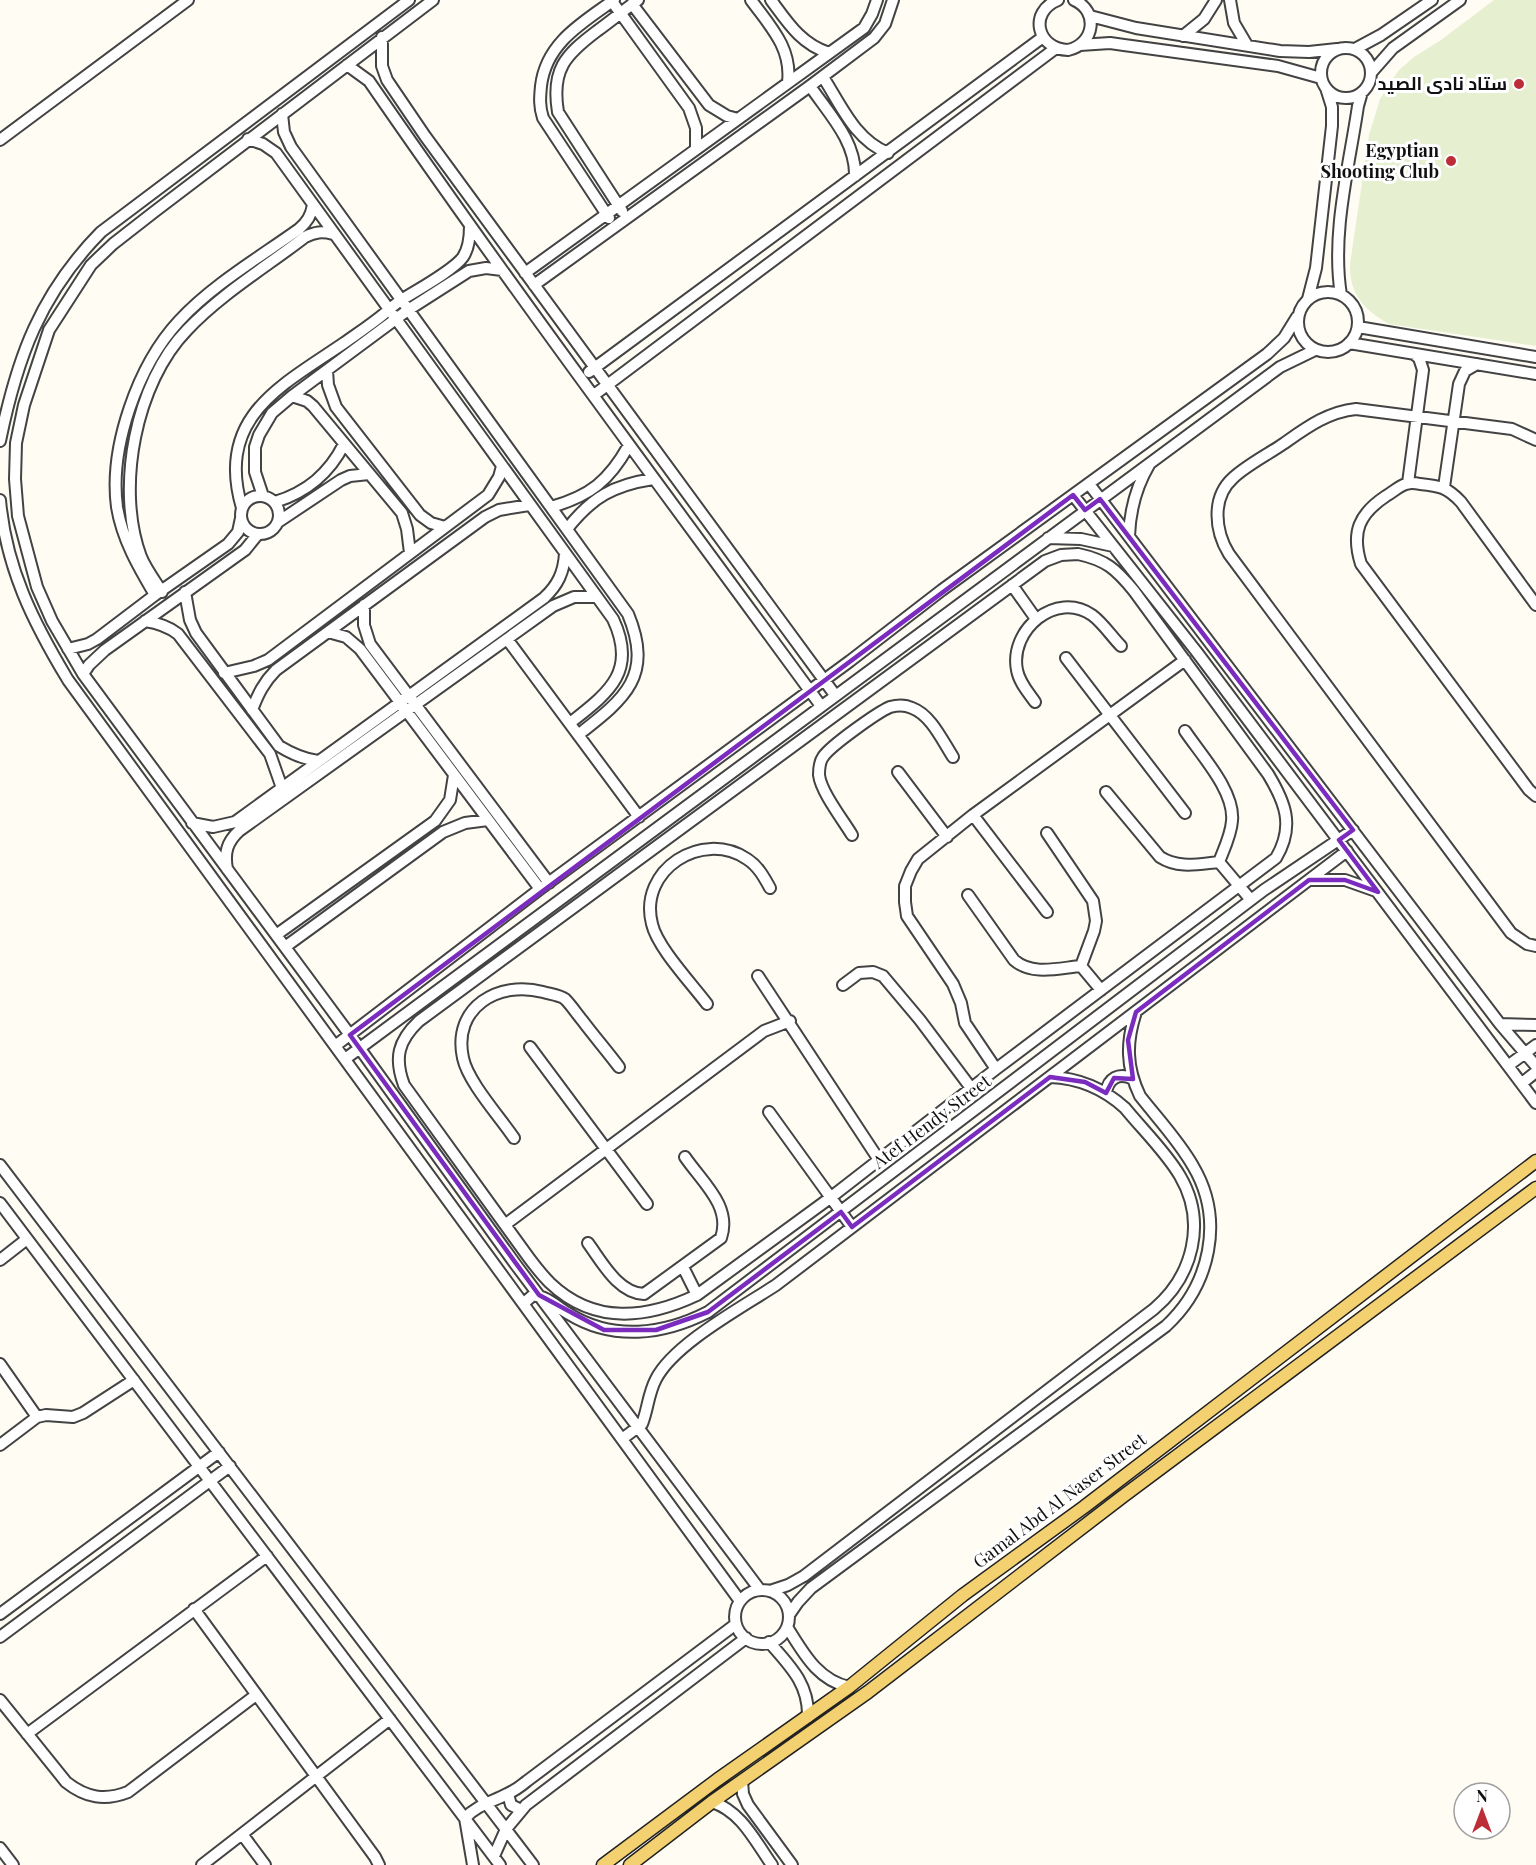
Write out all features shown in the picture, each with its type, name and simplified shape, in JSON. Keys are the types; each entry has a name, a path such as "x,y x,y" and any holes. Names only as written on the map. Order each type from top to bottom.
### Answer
{"main road":[{"name":"Gamal Abd Al Naser Street","path":"603,1865 717,1780 849,1687 963,1595 1084,1507 1536,1161"},
{"name":"Gamal Abd Al Naser Street","path":"630,1865 712,1802 868,1692 1122,1497 1536,1188"},
{"path":"1114,1484 1112,1489 1114,1494 1122,1497"},
{"path":"1084,1507 1093,1509 1094,1519"}],"street":[{"path":"0,140 188,0"},
{"path":"0,441 9,397 34,323 79,255 101,232 409,0"},
{"path":"431,0 113,244 91,265 49,330 24,405 16,443 15,479 18,516 37,587 52,621 83,674 539,1295 765,1590 782,1599 789,1615"},
{"path":"615,227 543,118 539,107 542,75 550,55 563,38 612,0 689,108 696,128 696,149"},
{"path":"751,0 786,52 789,62 788,82"},
{"path":"771,0 801,39 829,53"},
{"path":"525,273 864,28 877,0"},
{"path":"534,285 810,87 874,38 885,24 893,0"},
{"path":"1058,0 1042,5 1040,21 1043,38 1056,48 1068,50 1080,45 1110,43 1278,66 1324,83 1339,97 1355,96 1362,92 1367,87 1371,73 1393,48 1460,0"},
{"path":"1074,0 1085,8 1090,16 1090,32 1080,45"},
{"path":"1183,36 1204,19 1216,0"},
{"path":"1230,0 1234,23 1246,45"},
{"path":"1090,16 1120,26 1280,51 1309,52 1355,49 1387,32 1432,0"},
{"path":"627,218 558,112 555,96 557,78 574,48 635,2 709,105 727,116 738,119"},
{"path":"382,37 382,66 387,80 424,136 835,695"},
{"path":"581,378 1043,38"},
{"path":"594,395 1056,48"},
{"path":"1308,299 1316,268 1332,126 1332,107 1324,83 1322,64 1337,49"},
{"path":"1355,49 1367,58 1371,73"},
{"path":"347,64 369,81 628,445 821,706"},
{"path":"823,76 857,130 870,144 888,153"},
{"path":"810,87 851,148 855,176"},
{"path":"1341,295 1337,254 1339,232 1362,92"},
{"path":"282,114 284,132 291,147 628,614 636,632 638,652 635,671 628,689 616,705 578,735"},
{"path":"248,139 263,144 276,153 613,619 622,645 619,673 603,697 570,723"},
{"path":"159,593 134,560 117,508 116,482 120,449 140,384 155,352 179,320 212,291 306,223 313,205"},
{"path":"258,534 249,530 241,513 236,479 237,457 242,435 256,409 278,388 461,260 468,244 470,226"},
{"path":"159,593 141,558 131,511 130,484 133,452 150,387 165,357 186,330 219,302 305,237 323,231 333,234"},
{"path":"263,496 255,472 254,459 257,441 272,413 408,310 470,271 486,268 502,270"},
{"path":"335,1046 544,886 810,691 942,590 1267,354 1284,338 1299,310 1308,299 1320,292 1334,292 1341,295 1355,308 1358,327 1349,343 1337,351 1315,350 1303,340 1299,333 1297,317"},
{"path":"1358,327 1536,357"},
{"path":"1349,343 1536,374"},
{"path":"345,1059 1151,461 1280,367 1315,350"},
{"path":"1408,483 1423,370 1419,358 1414,354"},
{"path":"1444,487 1461,377 1465,371 1477,364"},
{"path":"327,370 330,393 336,407 420,514 431,523 445,527"},
{"path":"292,396 314,406 402,513 410,553"},
{"path":"1536,440 1512,429 1356,409 1344,410 1320,419 1233,478 1217,511 1219,533 1229,554 1511,933 1527,944 1536,946"},
{"path":"275,502 304,490 317,481 337,458 344,444"},
{"path":"551,507 589,492 606,479 619,464 628,445"},
{"path":"1129,536 1136,492 1151,461"},
{"path":"224,673 268,660 488,495 499,477 502,466"},
{"path":"83,674 105,650 245,550 258,534 272,530 278,522 341,480 350,476 369,474"},
{"path":"567,529 580,512 595,499 633,482 653,479"},
{"path":"1536,605 1461,502 1444,487 1408,483 1370,507 1364,515 1357,544 1361,564 1529,790 1536,796"},
{"path":"1089,484 1500,1024 1536,1066"},
{"path":"1073,495 1196,651 1536,1103"},
{"path":"68,649 97,639 228,544 238,532 241,513 248,500 263,496 275,502 279,512 278,522"},
{"path":"0,500 9,557 22,593 38,628 68,680 740,1601"},
{"path":"252,710 265,681 276,670 485,517 499,510 530,504"},
{"path":"1048,538 1081,539 1113,546"},
{"path":"227,869 225,859 231,838 544,598 552,591 562,573 565,553"},
{"path":"1078,554 1100,559 1118,572 1268,774 1284,805 1286,827 1282,849 1276,858 971,1088 830,1198 697,1295 674,1306 651,1312 621,1314 592,1310 570,1299 550,1283 529,1258 404,1085 399,1073 398,1061 400,1044 408,1031 1012,585 1045,561 1061,555 1078,554"},
{"path":"1012,585 1036,619"},
{"path":"185,592 195,633 279,746 291,754 318,761"},
{"path":"192,823 213,827 235,822 318,761 507,639 563,600 574,597 597,597"},
{"path":"364,605 364,625 370,644 408,704 454,775 488,820 544,886"},
{"path":"1035,702 1022,685 1017,671 1016,657 1018,642 1025,630 1036,619 1058,609 1082,611 1093,615 1121,646"},
{"path":"145,621 163,625 178,634 270,754 282,788"},
{"path":"328,632 337,633 354,642 408,704 544,886"},
{"path":"507,639 639,817"},
{"path":"1066,658 1185,813"},
{"path":"996,1069 965,1023 962,1003 953,984 907,916 905,886 911,871 918,859 973,815 1185,660"},
{"path":"852,835 823,788 819,772 823,756 858,727 889,708 900,705 910,707 920,711 927,718 953,757"},
{"path":"843,710 858,727"},
{"path":"1185,731 1228,795 1232,808 1229,835 1219,862"},
{"path":"898,772 946,837"},
{"path":"276,935 435,821 450,800 454,775"},
{"path":"1106,792 1160,857 1169,863 1179,866 1219,862"},
{"path":"973,815 1047,912"},
{"path":"285,947 443,832 465,823 488,820"},
{"name":"Atef Hendy Street","path":"539,1295 580,1321 604,1330 629,1332 670,1327 696,1318 719,1304 1251,900 1353,830"},
{"path":"1047,833 1093,901 1096,921 1081,966"},
{"path":"666,840 679,858"},
{"path":"707,1004 656,937 651,923 651,901 658,879 667,867 679,858 695,850 713,848 731,851 748,860 761,872 770,888"},
{"name":"Atef Hendy Street","path":"639,1428 645,1419 649,1396 657,1377 675,1353 776,1285 1347,851"},
{"path":"1317,855 1323,855 1327,860 1325,868"},
{"path":"1219,862 1251,900"},
{"path":"1309,880 1321,878 1345,880 1378,892"},
{"path":"968,896 1014,960 1021,966 1038,970 1081,966"},
{"path":"1081,966 1101,990"},
{"path":"843,985 859,973 873,972 884,976 971,1088"},
{"path":"758,976 790,1021 879,1160"},
{"path":"467,987 478,1003"},
{"path":"514,1138 468,1072 463,1058 461,1044 464,1029 469,1015 478,1003 511,989 530,988 564,998 619,1066"},
{"path":"1050,1077 1084,1082 1106,1093 1125,1108 1173,1166 1189,1196 1194,1218 1194,1241 1188,1263 1178,1284 1154,1309 804,1576 788,1585 749,1593 740,1601 735,1612 736,1624 746,1638 757,1643 769,1642 780,1636 787,1627 789,1615 811,1588 1166,1326 1191,1298 1202,1276 1209,1251 1210,1226 1207,1202 1194,1167 1140,1096 1132,1079 1128,1041 1136,1012"},
{"path":"506,1224 764,1031 790,1021"},
{"path":"1500,1024 1536,1025"},
{"path":"1509,1065 1536,1045"},
{"path":"530,1047 647,1204"},
{"path":"1522,1083 1536,1072"},
{"path":"1106,1093 1108,1084 1114,1078 1125,1076 1132,1079"},
{"path":"769,1112 852,1227"},
{"path":"588,1243 620,1285 635,1294 644,1294 721,1238 725,1228 720,1204 685,1157"},
{"path":"0,1165 533,1865"},
{"path":"0,1203 497,1860"},
{"path":"0,1260 27,1239"},
{"path":"683,1267 697,1295"},
{"path":"524,1304 528,1298 539,1295"},
{"path":"0,1364 37,1417"},
{"path":"0,1446 37,1417 46,1415 73,1417 134,1380"},
{"path":"622,1439 639,1428"},
{"path":"0,1614 219,1452"},
{"path":"0,1637 230,1466"},
{"path":"27,1734 267,1556"},
{"path":"194,1610 379,1865"},
{"path":"465,1818 486,1803 508,1794 736,1624"},
{"path":"787,1627 810,1662 822,1674 834,1683 849,1687"},
{"path":"497,1860 506,1829 521,1810 746,1638"},
{"path":"769,1642 796,1672 803,1684 808,1717"},
{"path":"0,1700 64,1780 77,1791 102,1798 116,1797 128,1792 256,1695"},
{"path":"202,1865 390,1719"},
{"path":"742,1781 743,1794 751,1809 792,1865"},
{"path":"508,1794 511,1805 521,1810"},
{"path":"712,1802 738,1816 772,1865"},
{"path":"738,1816 742,1809 751,1809"},
{"path":"465,1818 473,1865"},
{"path":"242,1834 265,1865"},
{"path":"0,1848 13,1865"}],"highlighted area":[{"path":"1073,495 1085,510 1100,499 1353,830 1339,840 1378,892 1345,880 1309,880 1136,1012 1128,1040 1133,1079 1114,1078 1106,1093 1085,1082 1050,1077 852,1227 841,1212 708,1312 656,1330 604,1330 539,1295 350,1035"}],"green space":[{"name":"Egyptian Shooting Club","path":"1494,0 1536,0 1536,346 1389,324 1365,307 1355,292 1350,275 1369,135 1380,99 1398,71 1414,57 1441,40"}],"place":[{"name":"ستاد نادى الصيد","path":"1519,84"},
{"name":"Egyptian Shooting Club","path":"1451,161"}]}
